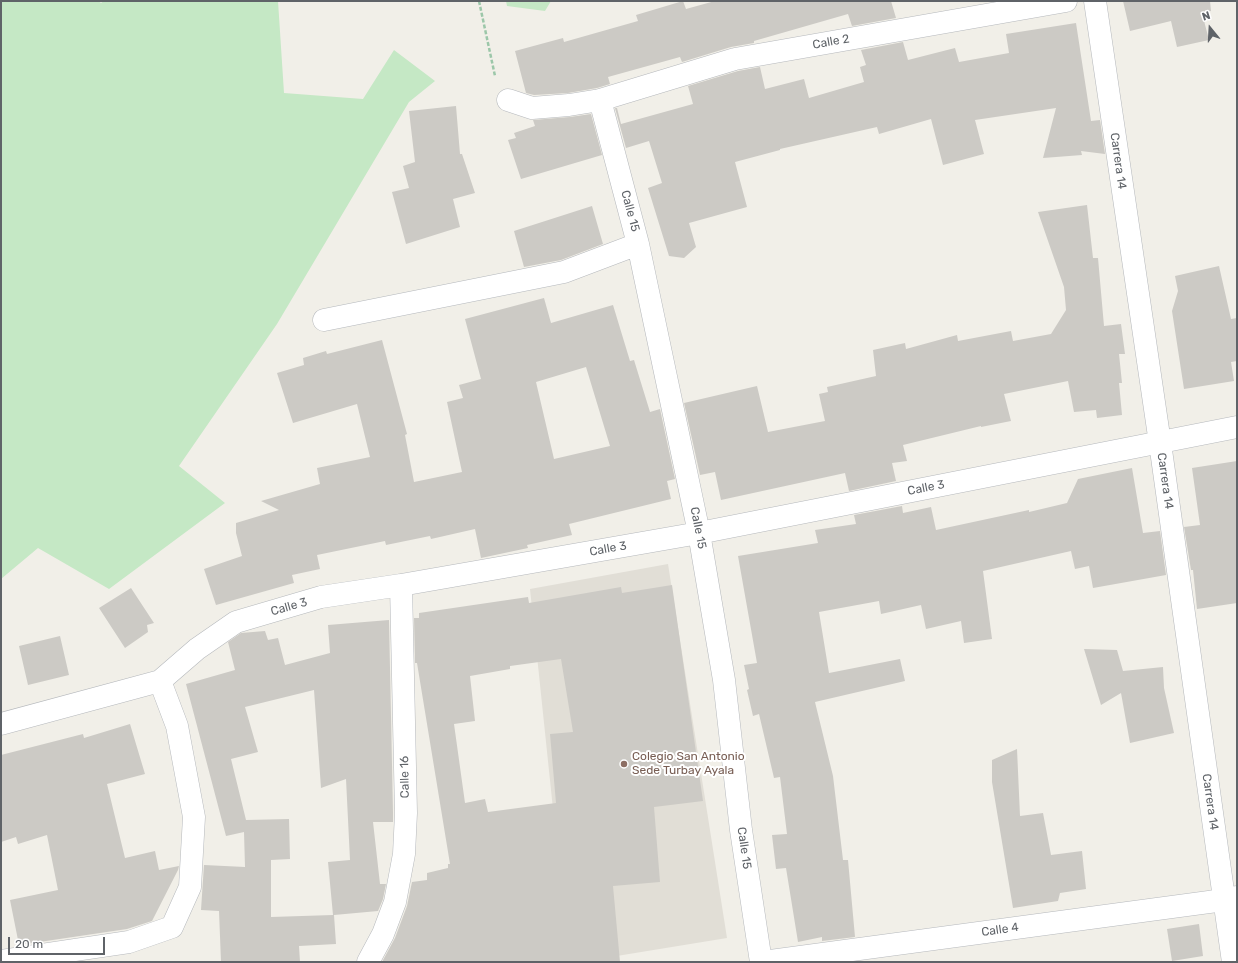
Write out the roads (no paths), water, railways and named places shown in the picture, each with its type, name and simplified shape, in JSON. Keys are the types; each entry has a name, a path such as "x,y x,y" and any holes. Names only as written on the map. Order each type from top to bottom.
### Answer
{"street":[{"name":"Calle 2","path":"508,100 532,108 568,105 600,100 735,59 1066,1"},
{"name":"Carrera 14","path":"1095,1 1160,442 1230,898 1233,962"},
{"name":"Calle 15","path":"600,100 638,244 699,532 724,680 741,830 762,962"},
{"path":"324,320 564,272 638,244"},
{"name":"Calle 3","path":"1,724 160,681 197,650 236,622 320,598 699,532 1237,427"},
{"name":"Calle 16","path":"368,962 382,934 395,902 404,854 406,805 401,585"},
{"path":"1,961 129,942 172,927 190,887 194,817 177,726 160,681"},
{"name":"Calle 4","path":"762,962 1230,898"}],"place":[{"name":"Colegio San Antonio Sede Turbay Ayala","path":"624,764"}]}
